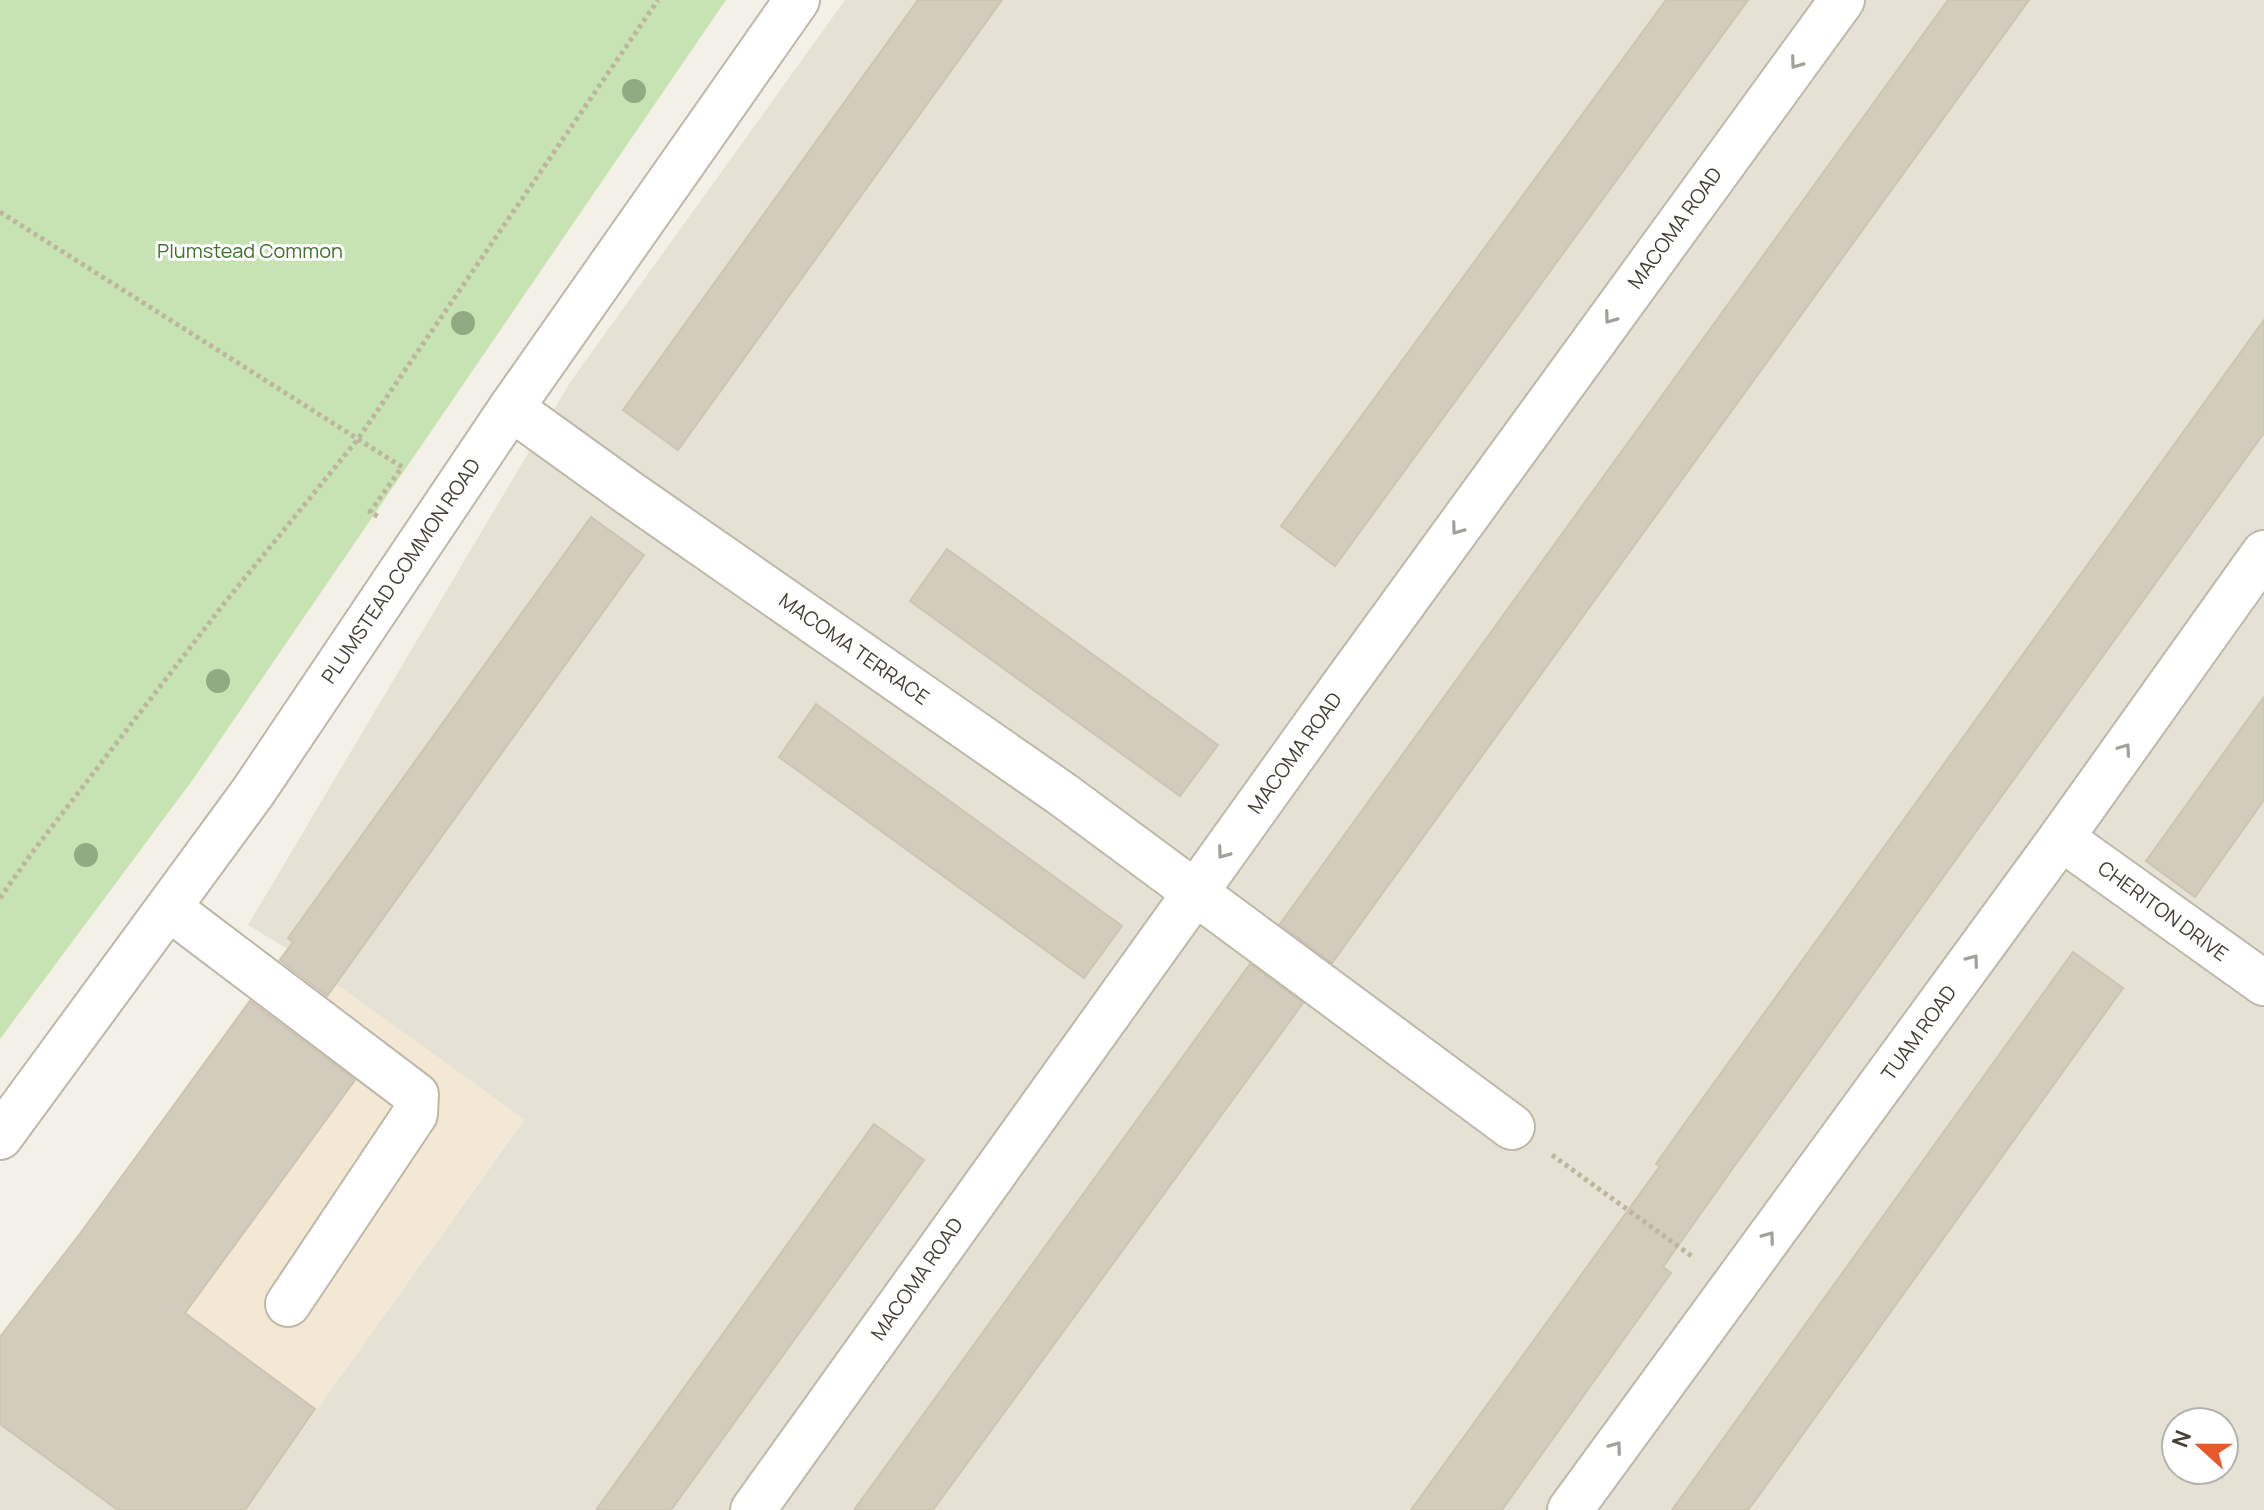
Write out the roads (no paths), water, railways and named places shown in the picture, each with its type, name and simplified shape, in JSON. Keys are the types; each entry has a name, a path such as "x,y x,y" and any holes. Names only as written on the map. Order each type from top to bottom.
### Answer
{"street":[{"name":"PLUMSTEAD COMMON ROAD","path":"0,1137 253,792 511,408 797,0"},
{"name":"MACOMA ROAD","path":"753,1510 1195,892 1842,0"},
{"name":"MACOMA TERRACE","path":"511,408 1049,785 1512,1127"},
{"name":"TUAM ROAD","path":"1570,1510 2061,838 2264,553"},
{"name":"CHERITON DRIVE","path":"2061,838 2264,983"},
{"path":"169,908 416,1095 415,1114 288,1304"}],"park label":[{"name":"Plumstead Common","path":"250,251"}]}
